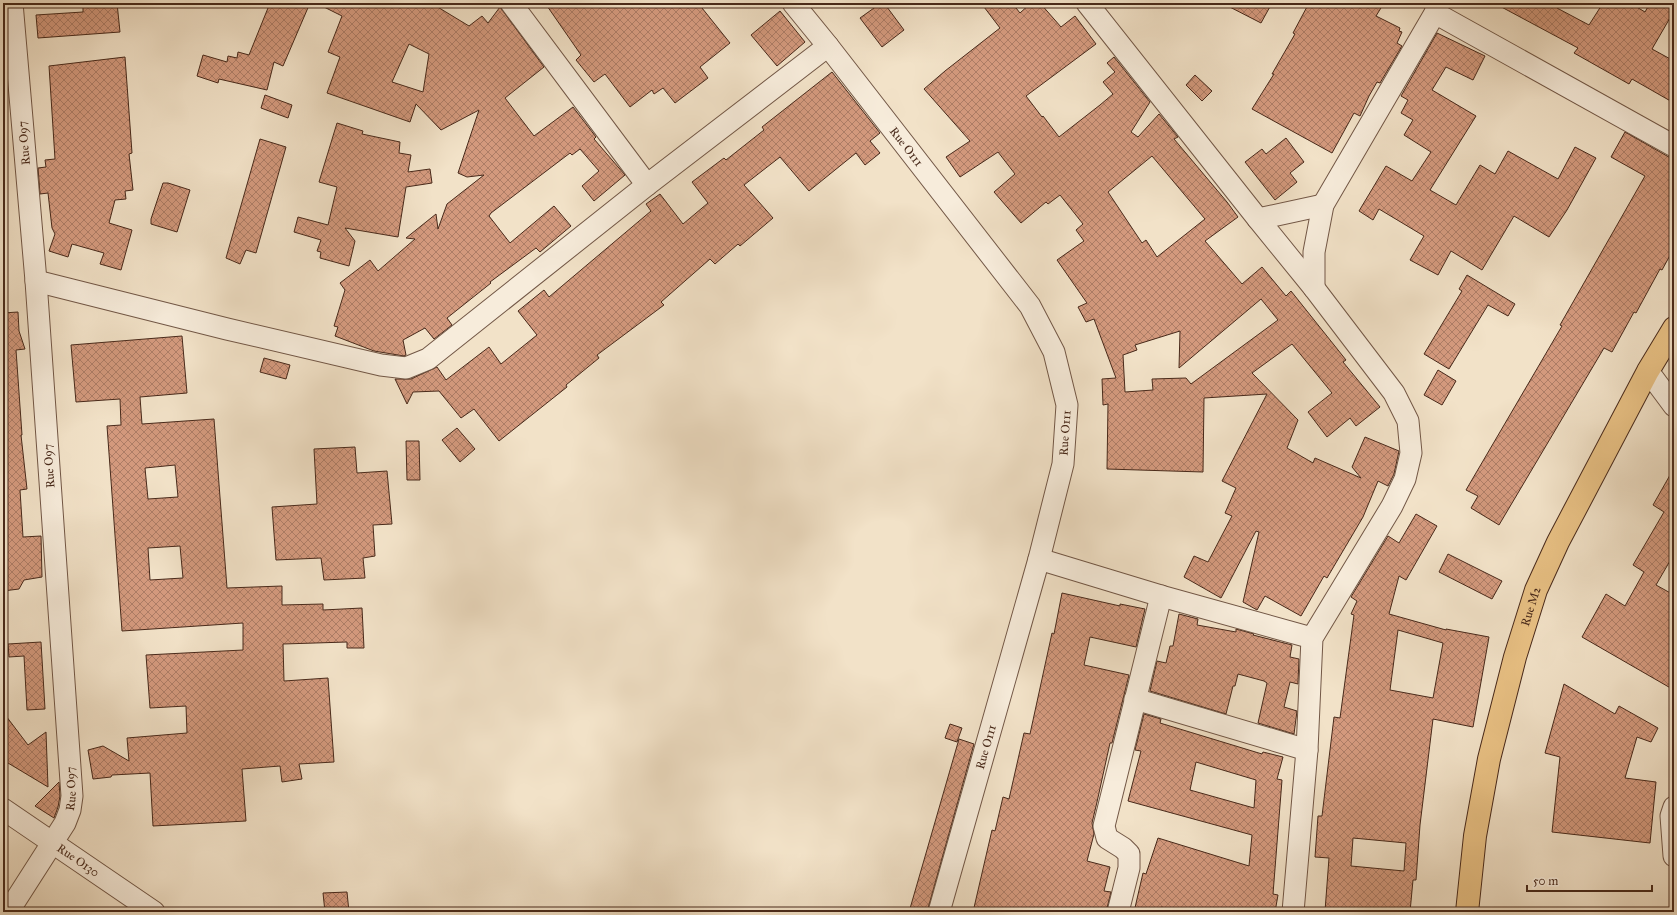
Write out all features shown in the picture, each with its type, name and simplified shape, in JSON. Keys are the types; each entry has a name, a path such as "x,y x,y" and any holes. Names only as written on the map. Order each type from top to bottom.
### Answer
{"main road":[{"name":"Rue M2","path":"1467,912 1475,836 1489,759 1515,657 1536,590 1558,542 1648,371 1674,328"}],"street":[{"name":"Rue O97","path":"8,912 65,823 70,810 72,796 36,281 12,3"},
{"path":"511,3 647,185"},
{"name":"Rue O111","path":"793,3 1030,306 1054,352 1067,405 1063,464 1039,559 939,912"},
{"path":"1087,3 1314,288 1394,393 1408,421 1411,453 1405,479 1392,506 1312,638 1307,750 1293,912"},
{"path":"1314,288 1314,252 1323,205 1437,8 1674,146"},
{"path":"36,281 351,358 381,365 406,368 428,359 647,185 828,46"},
{"path":"1258,219 1323,205"},
{"path":"1648,371 1674,406"},
{"path":"1039,559 1161,596 1312,638"},
{"path":"1118,912 1129,868 1129,854 1123,848 1107,838 1104,826 1161,596"},
{"path":"1135,699 1307,750"},
{"path":"1674,807 1671,816 1674,856"},
{"name":"Rue O130","path":"3,809 154,912"}],"building":[{"path":"83,3 117,3 120,32 38,38 36,15 83,12"},
{"path":"270,3 310,3 283,66 274,62 267,90 219,79 218,83 197,76 203,55 227,62 228,56 237,58 238,52 249,55"},
{"path":"316,3 431,3 469,26 482,16 488,23 500,7 544,67 505,98 534,136 573,107 596,137 594,139 625,175 594,201 582,186 599,171 580,149 572,155 570,153 491,213 489,216 510,243 554,206 571,226 540,252 536,248 490,282 491,283 447,318 452,325 434,339 425,328 403,340 406,355 404,356 374,351 335,336 338,327 334,326 345,290 340,283 370,260 378,271 415,239 406,238 436,214 438,229 447,204 484,175 467,177 458,173 479,110 441,130 416,104 410,122 327,93 340,57 328,52 342,16","holes":["409,44 429,54 423,92 392,82"]},
{"path":"545,3 698,3 730,43 700,67 708,78 675,103 663,88 654,94 652,90 630,107 605,74 594,82 576,60 581,55"},
{"path":"881,3 884,3 904,30 882,47 860,18"},
{"path":"981,3 1012,3 1020,13 1031,3 1040,3 1061,27 1075,16 1096,44 1026,96 1042,117 1043,116 1059,137 1100,105 1113,94 1103,82 1115,72 1107,63 1114,57 1150,102 1131,132 1138,137 1159,114 1178,137 1174,139 1238,217 1205,241 1242,284 1262,267 1286,296 1291,291 1346,360 1343,362 1380,407 1356,426 1350,418 1327,437 1308,412 1332,393 1292,344 1252,373 1298,420 1287,448 1313,463 1315,458 1361,478 1352,467 1365,437 1399,451 1394,474 1388,486 1378,481 1363,517 1327,578 1324,576 1301,616 1265,596 1257,610 1243,602 1259,532 1256,531 1221,598 1184,577 1194,556 1208,562 1232,516 1225,513 1236,488 1222,481 1267,394 1204,398 1203,472 1107,469 1108,404 1103,405 1102,379 1116,378 1094,319 1086,322 1078,307 1087,303 1057,260 1084,241 1076,230 1083,224 1060,195 1048,204 1046,202 1021,223 994,192 1015,174 998,152 960,177 946,157 970,141 924,89 1000,28","holes":["1152,156 1205,219 1157,257 1146,240 1142,243 1108,192","1261,299 1278,320 1191,384 1186,378 1152,379 1153,390 1125,392 1123,355 1137,350 1135,345 1180,331 1179,368"]},
{"path":"1222,3 1272,3 1261,23"},
{"path":"1309,3 1384,3 1376,16 1400,28 1399,31 1402,32 1397,43 1402,46 1380,83 1377,82 1360,116 1354,113 1332,153 1252,109 1274,74 1272,74 1295,34 1293,33"},
{"path":"1494,3 1560,3 1557,8 1589,25 1603,3 1630,3 1645,12 1650,3 1674,3 1674,11 1652,49 1674,61 1674,103 1632,79 1629,84 1574,53 1578,48"},
{"path":"780,11 805,42 777,66 751,35"},
{"path":"1437,33 1485,56 1473,80 1446,67 1432,90 1476,116 1430,190 1456,205 1480,165 1495,174 1508,151 1558,179 1575,147 1596,158 1567,210 1549,237 1514,216 1482,270 1451,251 1438,275 1410,260 1424,236 1379,209 1373,220 1359,211 1386,166 1412,181 1431,152 1404,135 1413,120 1401,113 1408,100 1401,96"},
{"path":"125,57 132,153 129,154 133,190 125,191 126,199 115,200 109,223 132,230 121,270 100,264 104,253 72,244 68,257 49,251 55,234 52,228 48,193 40,194 38,168 46,167 45,160 55,159 49,66"},
{"path":"832,72 880,133 870,141 880,153 865,165 856,153 809,191 780,157 744,185 773,218 740,246 738,244 715,264 710,259 661,302 664,305 597,355 599,358 566,385 567,387 499,441 474,409 461,418 439,391 413,392 407,404 395,379 411,379 437,367 446,380 489,347 501,364 537,335 518,311 544,290 549,297 651,211 646,204 660,194 683,224 708,203 692,182 724,158 726,160 764,130 762,127"},
{"path":"1195,75 1212,91 1202,101 1186,85"},
{"path":"265,95 292,105 288,118 261,108"},
{"path":"337,123 363,131 362,134 400,142 399,153 411,155 408,172 430,169 432,183 406,187 398,237 345,228 355,241 349,266 320,258 321,252 317,251 321,240 294,232 298,217 328,225 337,187 319,182"},
{"path":"1625,132 1674,160 1674,248 1662,270 1660,269 1636,313 1634,312 1612,352 1604,348 1499,525 1471,508 1478,496 1466,490 1562,326 1560,325 1645,176 1611,157"},
{"path":"1286,138 1304,162 1290,173 1297,182 1275,200 1245,162 1262,149 1266,154"},
{"path":"260,139 286,147 256,253 246,250 240,264 226,258"},
{"path":"163,183 168,183 190,190 177,232 151,224 151,219"},
{"path":"1467,275 1515,304 1508,316 1488,305 1449,369 1424,354 1462,291 1459,289"},
{"path":"18,312 19,331 25,349 16,350 21,435 27,489 20,490 23,537 41,536 42,577 24,580 19,589 3,591 3,313"},
{"path":"182,336 187,393 140,397 142,424 214,419 227,588 282,586 282,605 323,604 323,610 362,608 364,648 347,648 347,642 283,644 284,681 328,678 334,762 299,764 302,779 282,782 280,766 242,769 246,821 153,826 150,773 112,775 111,777 93,779 88,750 103,746 129,761 127,738 187,733 186,706 150,708 146,655 243,650 243,623 122,631 107,426 121,425 120,399 76,402 71,345","holes":["175,465 178,497 148,499 145,468","180,546 183,578 150,580 148,548"]},
{"path":"264,358 290,365 286,379 260,372"},
{"path":"1438,370 1456,381 1442,405 1424,395"},
{"path":"457,428 475,449 460,462 442,440"},
{"path":"406,441 419,441 420,480 407,480"},
{"path":"355,447 357,473 387,471 392,524 373,525 375,556 363,558 365,578 324,580 321,558 276,560 272,507 317,504 314,449"},
{"path":"1674,468 1674,554 1656,585 1674,595 1674,690 1582,637 1606,594 1625,606 1644,572 1633,565 1664,512 1653,505"},
{"path":"1416,514 1437,526 1406,580 1399,576 1389,614 1446,630 1489,637 1473,727 1433,719 1420,825 1416,880 1413,880 1410,912 1325,911 1329,858 1315,857 1318,816 1322,816 1334,717 1340,718 1354,615 1351,614 1357,601 1351,597 1388,536 1399,543","holes":["1398,630 1443,643 1433,698 1390,690","1353,838 1406,843 1404,871 1351,866"]},
{"path":"1448,554 1502,581 1492,599 1439,572"},
{"path":"1062,593 1120,606 1120,604 1145,609 1136,647 1090,637 1084,665 1129,675 1112,743 1110,743 1092,823 1094,834 1087,861 1110,867 1104,891 1111,892 1106,912 973,912 992,830 995,831 1003,797 1009,799 1024,733 1030,734 1052,633 1054,634"},
{"path":"1179,614 1198,619 1197,625 1236,632 1236,629 1292,645 1290,657 1299,659 1298,684 1290,682 1284,707 1297,711 1294,734 1258,723 1267,683 1264,681 1238,674 1235,686 1233,686 1226,714 1150,691 1157,661 1166,663 1170,646 1173,646"},
{"path":"41,642 45,709 27,710 24,656 9,657 8,644"},
{"path":"1564,684 1615,714 1619,706 1658,728 1651,742 1637,737 1625,778 1656,782 1650,843 1552,832 1560,757 1545,753"},
{"path":"3,712 28,745 46,732 48,787 3,760"},
{"path":"1144,714 1161,719 1160,723 1262,754 1263,752 1283,757 1277,779 1282,780 1273,894 1278,895 1275,912 1182,912 1161,907 1160,912 1134,912 1143,873 1146,874 1158,838 1249,866 1252,835 1128,801 1141,751 1135,750","holes":["1196,762 1256,780 1254,808 1190,790"]},
{"path":"950,724 962,728 957,742 945,738"},
{"path":"959,739 974,744 927,912 909,912"},
{"path":"59,782 60,796 54,818 35,806"},
{"path":"347,892 349,912 325,912 323,893"}]}
